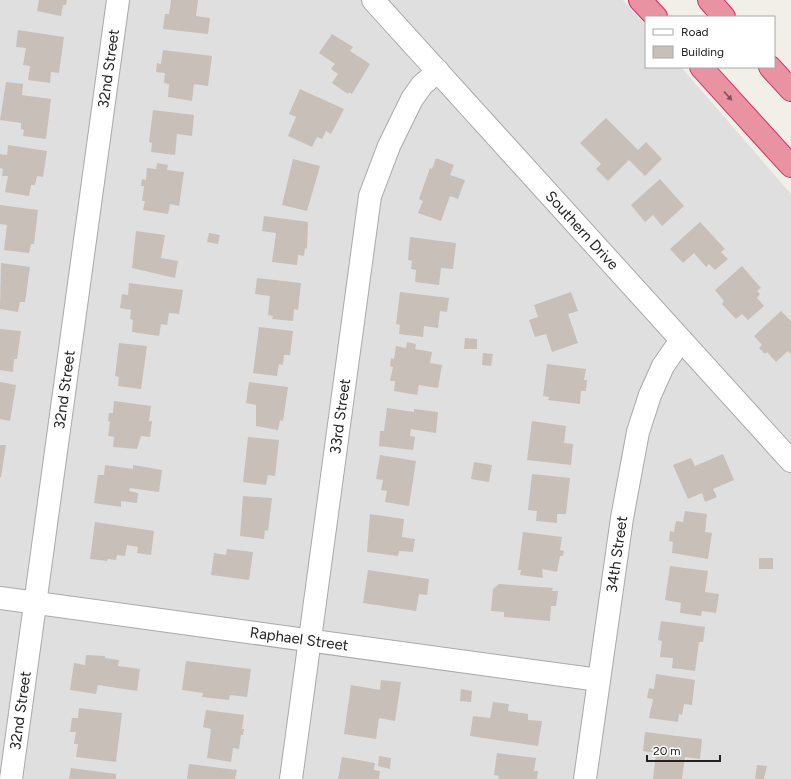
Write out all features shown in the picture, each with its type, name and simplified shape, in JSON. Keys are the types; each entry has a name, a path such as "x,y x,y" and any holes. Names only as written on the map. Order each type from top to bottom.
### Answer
{"highway":[{"path":"640,0 655,16"},
{"path":"709,0 723,16"},
{"path":"702,68 791,166"},
{"path":"771,68 791,90"}],"street":[{"name":"32nd Street","path":"11,779 118,0"},
{"name":"Southern Drive","path":"373,0 791,461"},
{"name":"33rd Street","path":"291,779 370,196 389,146 412,99 422,85 438,71"},
{"name":"34th Street","path":"585,779 622,518 638,432 650,395 663,366 681,340"},
{"name":"Raphael Street","path":"0,598 599,680"}],"shaded area":[{"path":"0,0 623,0 645,25 645,68 682,68 791,194 791,779 0,779"}],"building":[{"path":"39,0 67,0 66,5 63,5 61,16 37,11"},
{"path":"171,0 198,0 196,16 210,18 208,34 163,29 165,14 169,14"},
{"path":"18,30 64,37 59,73 51,72 50,83 28,80 30,66 23,65 26,48 16,47"},
{"path":"332,34 353,47 350,51 370,64 352,94 349,92 348,94 332,83 338,74 331,69 335,64 319,53"},
{"path":"163,50 212,56 208,86 194,84 192,101 168,97 169,84 164,83 165,73 156,72 157,63 161,64"},
{"path":"6,82 23,84 22,95 51,99 46,139 23,136 24,130 21,129 21,123 0,120"},
{"path":"300,89 344,109 331,134 326,131 322,139 317,137 312,147 288,136 296,117 289,114"},
{"path":"153,110 194,115 192,136 177,134 175,155 151,152 152,143 149,142"},
{"path":"606,118 638,150 646,142 662,159 645,176 629,160 608,181 596,169 601,164 580,143"},
{"path":"8,145 47,151 43,177 37,176 35,185 31,185 29,196 5,192 8,176 2,176 3,169 0,168 0,154 7,155"},
{"path":"436,158 454,165 450,175 465,180 458,199 450,196 441,221 418,213 423,201 419,199 430,168 432,169"},
{"path":"293,159 320,166 307,211 282,205"},
{"path":"157,163 168,165 167,170 184,172 179,206 170,204 168,214 143,210 145,201 142,201 144,186 141,186 142,179 146,180 147,168 156,169"},
{"path":"660,179 684,206 662,226 653,215 645,222 631,205"},
{"path":"0,205 38,210 34,244 31,244 29,253 4,250 7,225 0,224"},
{"path":"264,216 308,222 307,249 305,248 304,256 298,255 297,265 272,262 276,233 262,231"},
{"path":"700,222 725,249 721,252 728,259 715,270 709,264 706,267 694,253 683,263 670,249"},
{"path":"136,231 165,235 161,258 178,261 175,278 132,268"},
{"path":"209,233 220,235 218,244 207,242"},
{"path":"410,237 456,243 453,269 441,268 439,285 415,282 416,270 411,269 412,261 408,260"},
{"path":"1,263 30,267 25,302 20,302 18,312 0,309"},
{"path":"742,266 761,288 757,291 760,294 757,298 764,306 748,320 742,314 736,319 722,304 724,301 715,290"},
{"path":"257,278 301,283 298,310 294,309 293,321 272,319 273,316 268,315 270,296 255,294"},
{"path":"129,283 183,290 179,314 169,313 167,325 161,324 159,336 132,332 133,320 130,319 131,310 120,308 122,294 128,295"},
{"path":"400,292 449,298 447,312 440,311 438,328 424,326 423,337 399,334 400,325 396,324"},
{"path":"571,292 578,311 568,314 578,343 552,352 546,334 535,337 529,320 538,317 534,305"},
{"path":"781,311 791,321 791,354 788,351 776,362 767,352 765,354 759,348 762,345 754,336"},
{"path":"259,327 293,331 290,355 284,355 283,365 279,364 277,376 253,373"},
{"path":"0,329 21,331 17,359 14,359 13,372 0,370"},
{"path":"465,338 477,339 477,349 464,349"},
{"path":"407,342 416,344 415,349 432,352 430,363 442,365 438,388 419,385 417,395 394,391 395,381 390,381 393,367 390,366 391,358 394,359 396,346 406,348"},
{"path":"119,343 147,346 141,389 118,386 119,377 115,376"},
{"path":"483,353 493,354 491,366 482,365"},
{"path":"547,364 586,369 584,380 587,380 586,391 581,391 580,404 548,400 549,397 543,396"},
{"path":"0,382 16,385 10,421 0,419"},
{"path":"249,382 288,387 283,421 280,420 278,430 256,426 256,405 246,403"},
{"path":"114,401 151,406 149,421 152,421 150,437 141,436 137,449 113,447 114,437 108,436 110,422 108,421 109,413 113,413"},
{"path":"387,408 414,412 414,409 438,412 436,433 411,429 410,436 415,437 413,450 379,446 380,431 384,431"},
{"path":"532,421 566,426 564,443 573,444 571,465 527,460"},
{"path":"248,437 279,440 275,476 268,475 266,485 243,482"},
{"path":"0,445 6,445 1,477 0,477"},
{"path":"723,454 734,480 713,489 717,497 705,502 702,493 688,499 673,465 691,458 695,466"},
{"path":"380,455 416,461 409,506 385,502 387,491 381,490 383,480 376,479"},
{"path":"474,462 492,465 489,482 471,479"},
{"path":"105,465 133,469 133,465 162,470 159,492 130,488 129,491 138,493 137,503 121,501 121,507 94,503 98,475 104,475"},
{"path":"532,474 570,478 566,514 557,514 557,523 536,521 537,511 528,510"},
{"path":"243,496 272,498 268,531 265,530 264,539 240,536"},
{"path":"685,511 707,514 705,532 712,533 708,559 672,553 673,542 669,541 670,531 674,532 676,521 683,522"},
{"path":"370,514 404,519 402,537 415,539 413,552 399,551 398,556 367,552"},
{"path":"95,522 154,531 151,555 137,553 138,547 127,545 125,556 117,555 116,560 108,559 107,561 90,559"},
{"path":"523,532 562,537 560,550 564,551 563,556 560,556 557,572 542,569 543,578 520,575 521,570 518,570"},
{"path":"227,549 253,552 249,580 211,575 214,553 226,555"},
{"path":"759,558 773,558 773,569 759,569"},
{"path":"670,566 708,571 705,592 719,594 716,613 702,611 701,616 680,613 681,603 665,600"},
{"path":"368,570 429,579 427,595 419,594 416,611 363,603"},
{"path":"499,584 553,588 552,591 558,591 556,606 551,606 550,621 504,617 504,612 491,611 493,589"},
{"path":"661,621 705,627 703,642 699,642 695,671 672,668 673,658 660,657 662,641 658,640"},
{"path":"86,655 105,656 105,658 119,660 118,666 140,669 137,691 98,685 96,694 70,690 74,663 85,665"},
{"path":"186,661 251,669 247,697 230,695 229,700 202,697 203,693 182,690"},
{"path":"656,674 695,680 692,705 684,704 682,715 679,714 678,722 649,718 653,699 647,698 649,688 654,689"},
{"path":"381,680 401,682 395,721 379,718 376,739 344,734 351,685 380,690"},
{"path":"461,689 472,691 471,702 460,701"},
{"path":"493,702 509,704 508,711 528,714 528,720 542,721 538,746 470,736 473,716 490,718"},
{"path":"79,708 122,713 116,762 76,757 78,744 74,744 76,732 70,732 72,718 78,718"},
{"path":"206,710 244,715 242,729 244,729 243,735 241,735 239,749 233,748 231,762 207,758 211,729 203,727"},
{"path":"645,732 702,739 700,759 685,757 682,779 653,779 656,753 643,751"},
{"path":"497,753 536,758 534,771 538,771 537,779 498,779 499,776 494,775"},
{"path":"379,756 391,758 390,769 378,766"},
{"path":"342,757 375,763 374,770 380,771 379,779 338,779"},
{"path":"189,764 237,770 235,779 187,779"},
{"path":"757,765 767,766 764,779 755,779"},
{"path":"71,768 116,774 116,779 69,779"}]}
